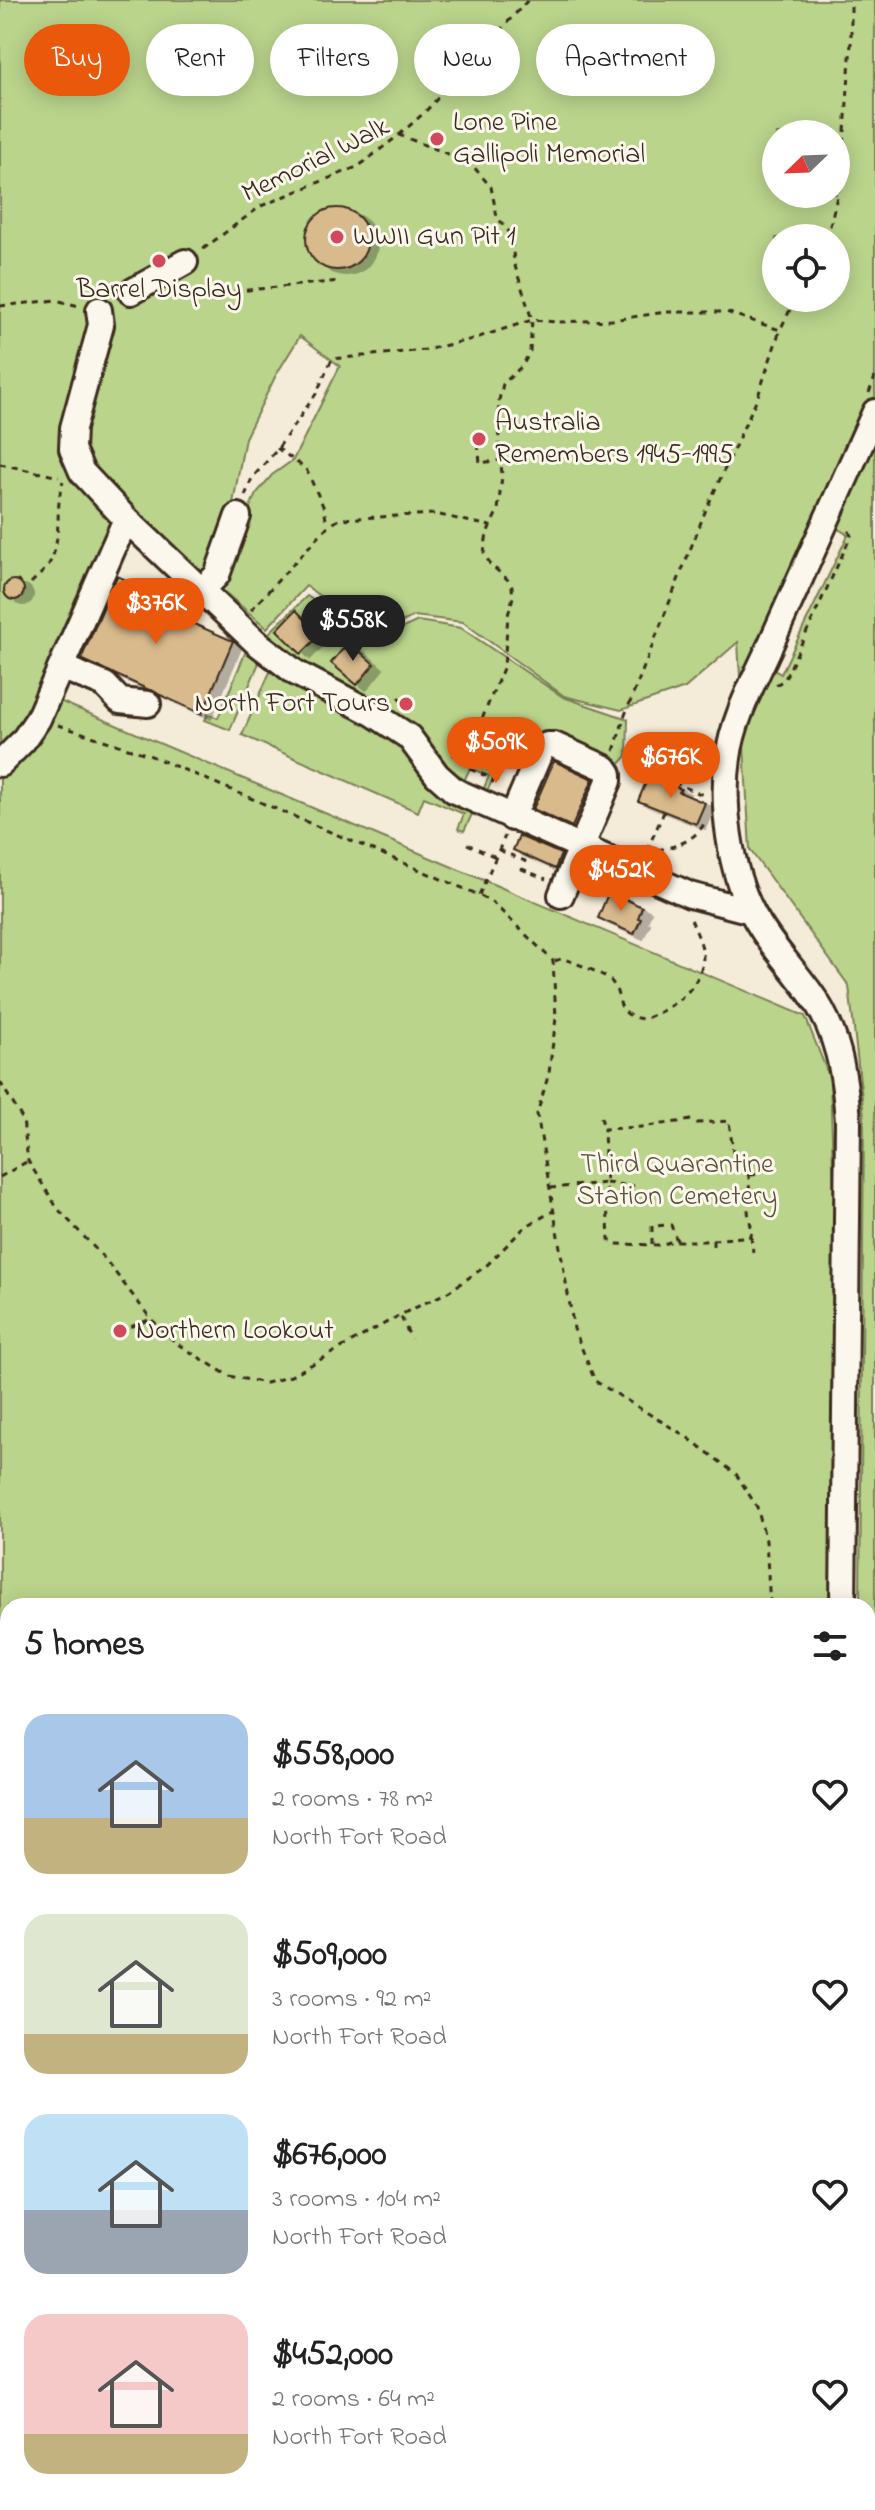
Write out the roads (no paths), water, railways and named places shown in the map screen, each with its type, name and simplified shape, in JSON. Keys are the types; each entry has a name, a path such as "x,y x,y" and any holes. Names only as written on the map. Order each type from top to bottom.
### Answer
{"street":[{"path":"131,292 185,262"},
{"path":"99,310 101,325 73,428 72,449 82,472 126,519 238,625 296,673 374,714 409,737 437,775 455,791 490,796 512,818 581,848 641,862 690,895 751,911"},
{"path":"843,1598 846,1081 826,1018 766,935 751,911 740,881 727,817 728,758 745,702 875,412"},
{"path":"202,590 217,575 238,516"},
{"path":"0,764 23,741 38,719 126,519"},
{"path":"61,667 105,685 120,701 148,704"},
{"path":"512,818 542,748 547,745 554,745 605,768 609,781 562,891"}],"place":[{"name":"Lone Pine Gallipoli Memorial","path":"437,139"},
{"name":"WWII Gun Pit 1","path":"337,237"},
{"name":"Barrel Display","path":"159,261"},
{"name":"Australia Remembers 1945-1995","path":"479,439"},
{"name":"North Fort Tours","path":"406,704"},
{"name":"Northern Lookout","path":"120,1331"}],"park label":[{"name":"Third Quarantine Station Cemetery","path":"677,1181"}]}
